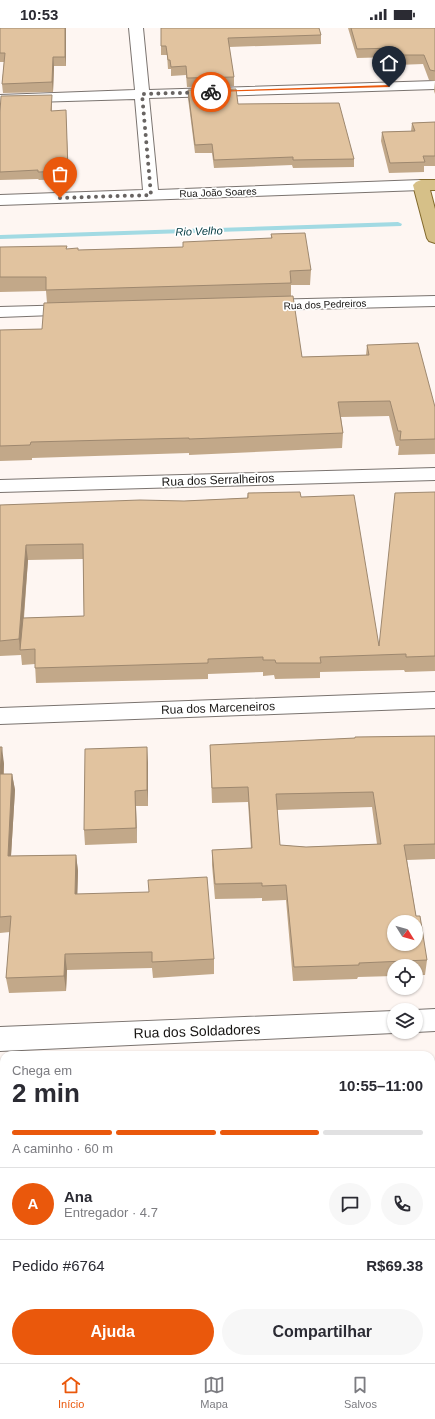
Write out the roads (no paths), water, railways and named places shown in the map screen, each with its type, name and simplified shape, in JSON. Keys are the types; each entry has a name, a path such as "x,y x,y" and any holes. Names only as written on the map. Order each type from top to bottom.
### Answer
{"main road":[{"path":"428,185 435,238"}],"street":[{"path":"136,28 151,195"},
{"path":"0,99 435,85"},
{"name":"Rua João Soares","path":"0,200 428,185"},
{"name":"Rua dos Pedreiros","path":"247,306 435,301"},
{"path":"0,312 88,310"},
{"name":"Rua dos Serralheiros","path":"0,486 435,474"},
{"name":"Rua dos Marceneiros","path":"0,716 435,700"},
{"path":"423,1021 435,1020"},
{"name":"Rua dos Soldadores","path":"0,1039 387,1022"}],"waterway":[{"name":"Rio Velho","path":"0,237 398,224"}]}
